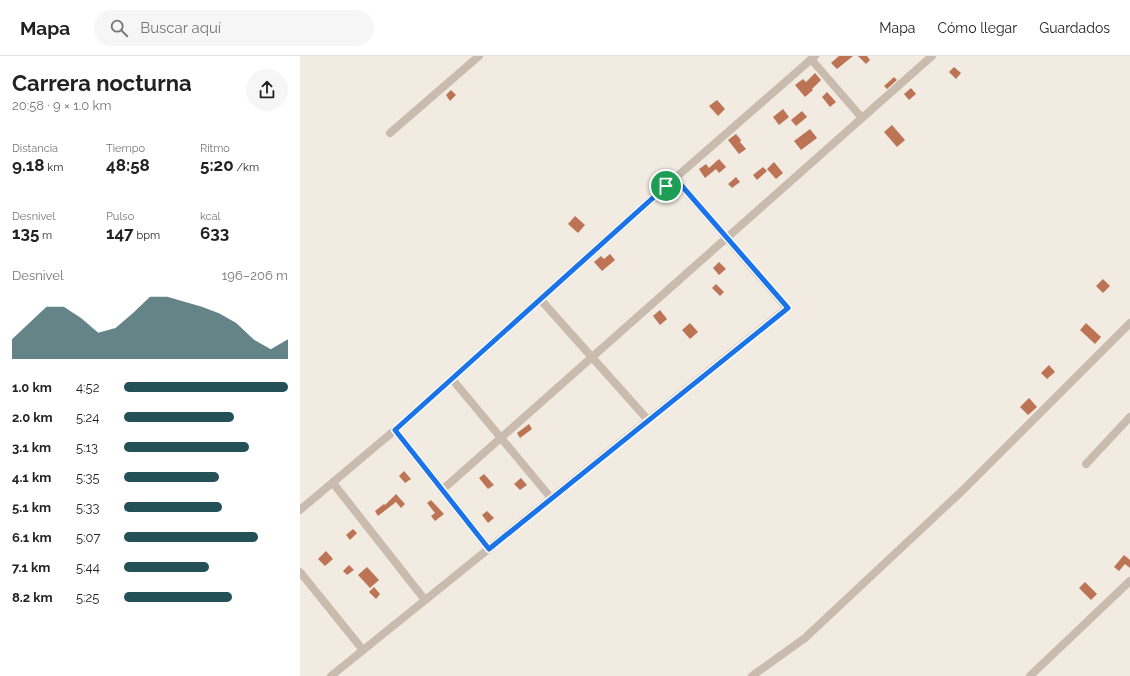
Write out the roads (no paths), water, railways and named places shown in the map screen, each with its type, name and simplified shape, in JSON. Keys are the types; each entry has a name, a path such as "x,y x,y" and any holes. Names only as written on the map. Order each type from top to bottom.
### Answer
{"street":[{"path":"390,133 480,56"},
{"path":"442,490 932,56"},
{"path":"300,510 395,430 675,178 813,58 862,118"},
{"path":"331,676 788,308 675,178"},
{"path":"540,300 648,420"},
{"path":"752,676 805,638 964,490 1130,323"},
{"path":"452,379 551,498"},
{"path":"1086,464 1130,417"},
{"path":"395,430 489,549"},
{"path":"332,483 425,600"},
{"path":"300,572 363,650"},
{"path":"1030,676 1130,580"}]}
